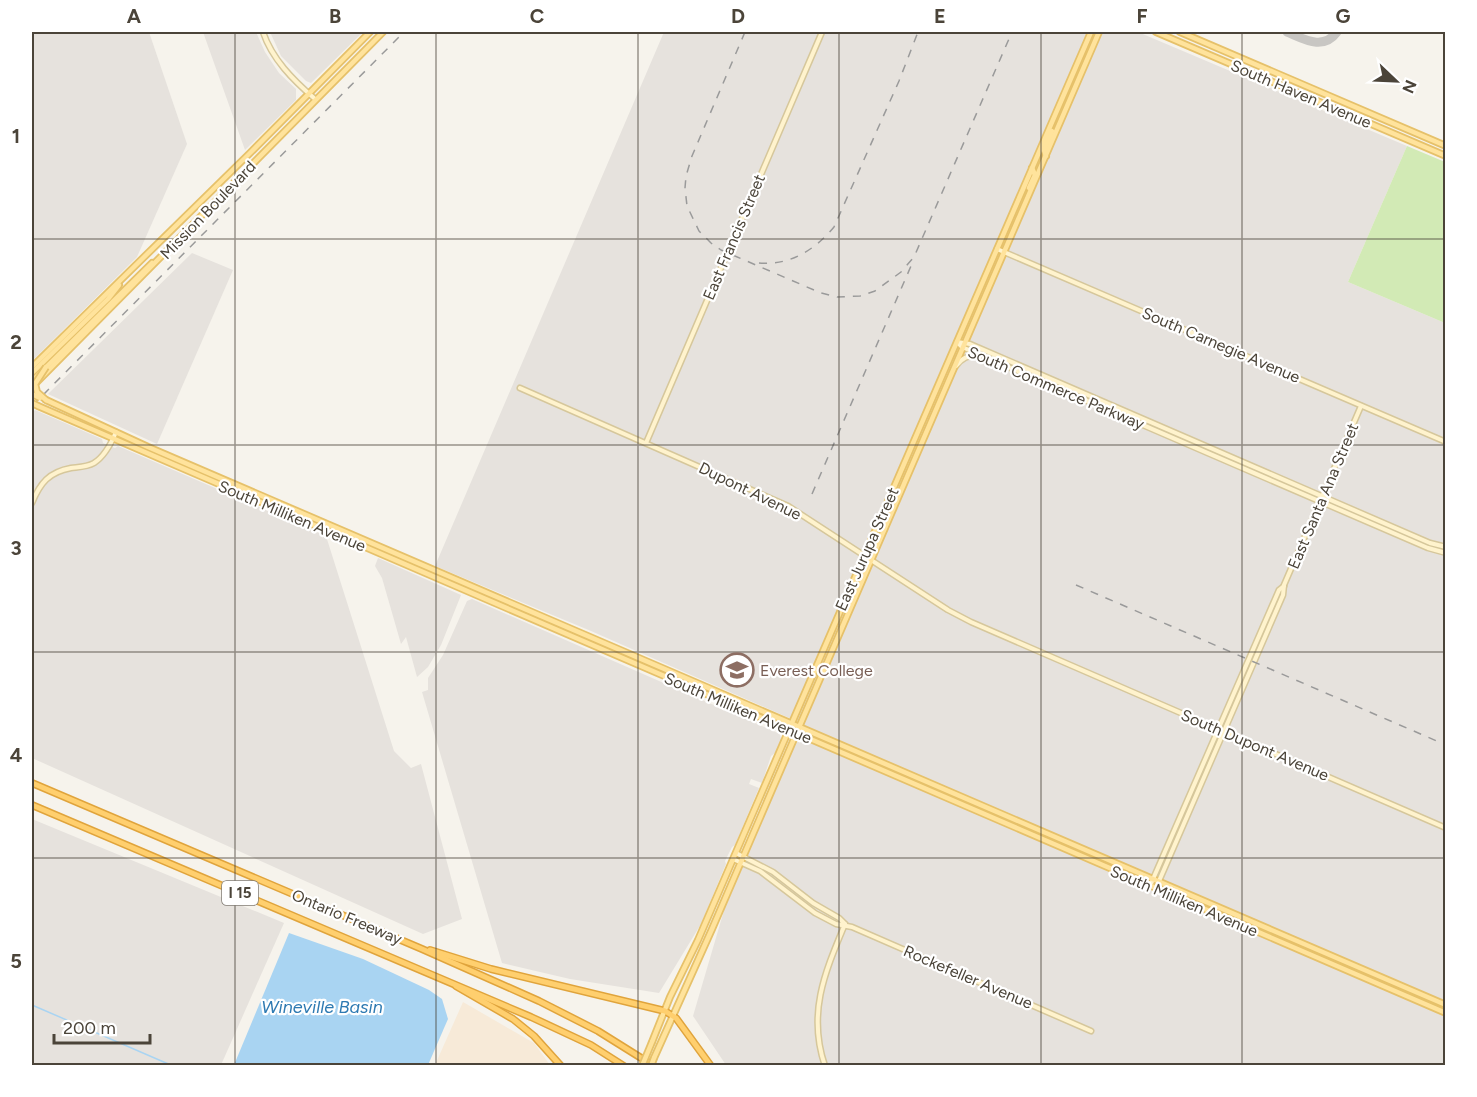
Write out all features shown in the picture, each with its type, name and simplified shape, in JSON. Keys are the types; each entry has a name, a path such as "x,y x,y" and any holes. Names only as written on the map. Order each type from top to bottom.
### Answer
{"highway":[{"name":"Ontario Freeway","path":"32,783 422,949 569,1015 652,1065"},
{"name":"Ontario Freeway","path":"32,805 562,1030 624,1065"},
{"path":"422,949 437,951 491,969 665,1011 672,1015 711,1065"},
{"path":"448,980 513,1020 534,1036 561,1065"}],"main road":[{"name":"Mission Boulevard","path":"32,368 370,32"},
{"name":"Mission Boulevard","path":"32,387 383,32"},
{"name":"East Jurupa Street","path":"642,1065 736,854 791,722 1091,32"},
{"name":"East Jurupa Street","path":"652,1065 1099,32"},
{"name":"South Haven Avenue","path":"1156,32 1446,156"},
{"name":"South Haven Avenue","path":"1180,32 1446,146"},
{"path":"1046,156 1044,150 1055,117"},
{"path":"1025,205 1025,198 1035,175 1032,168"},
{"path":"32,373 45,364 238,179"},
{"path":"32,381 45,364 108,299 132,269"},
{"path":"45,364 35,384 37,392 45,400"},
{"name":"South Milliken Avenue","path":"32,394 272,500 1446,1005"},
{"name":"South Milliken Avenue","path":"32,403 1446,1013"},
{"path":"269,506 272,500"}],"street":[{"path":"263,32 277,60 315,99"},
{"name":"East Francis Street","path":"646,443 822,32"},
{"name":"South Carnegie Avenue","path":"997,249 1446,442"},
{"name":"South Commerce Parkway","path":"957,342 1430,543 1446,547"},
{"name":"South Commerce Parkway","path":"964,345 984,357 1320,502 1428,548 1446,553"},
{"path":"953,369 962,359 969,356 984,357"},
{"name":"Dupont Avenue","path":"520,388 788,506 960,617 1065,663"},
{"name":"East Santa Ana Street","path":"1156,888 1283,595 1284,585 1361,406"},
{"path":"32,503 42,483 50,475 57,471 92,464 103,455 116,432"},
{"name":"East Santa Ana Street","path":"1150,886 1279,590 1284,585"},
{"name":"South Dupont Avenue","path":"1065,663 1446,828"},
{"name":"Rockefeller Avenue","path":"736,854 773,872 845,924 1091,1031"},
{"name":"Rockefeller Avenue","path":"733,859 766,875 815,913 836,924 845,924"},
{"path":"825,1065 818,1026 820,992 845,924"}],"shaded area":[{"path":"32,32 149,32 187,144 137,257 32,361"},
{"path":"203,32 256,32 265,52 279,73 296,89 296,100 245,150"},
{"path":"270,32 363,32 311,83 306,81 281,56"},
{"path":"664,32 1138,32 1407,146 1348,282 1445,323 1445,1065 726,1065 693,1016 725,907 803,724 591,631 435,566"},
{"path":"192,253 233,270 157,444 48,394"},
{"path":"35,410 102,439 103,443 115,448 118,446 326,536 394,751 411,768 421,764 462,919 423,934 32,758 32,413"},
{"path":"378,558 461,595 441,645 428,667 417,677 406,637 401,644 382,578 375,566"},
{"path":"472,599 780,734 781,740 775,753 771,756 762,783 751,779 749,784 759,788 735,845 725,861 726,864 701,924 659,993 570,979 502,963 422,692 428,690 428,678 443,655 467,601"},
{"path":"32,819 284,923 221,1065 32,1065"},
{"path":"463,1002 534,1043 550,1065 435,1065"}],"green space":[{"path":"1407,146 1445,162 1445,323 1348,282"}],"water":[{"name":"Wineville Basin","path":"289,933 363,959 429,990 442,999 448,1019 428,1065 234,1065"}],"waterway":[{"path":"32,1005 173,1066"}],"taxiway":[{"path":"1287,32 1313,42 1326,41 1337,32"}],"railway":[{"path":"32,406 404,32"},
{"path":"745,32 692,156 686,176 687,206 699,231 721,250 821,293 837,297 860,296 875,291 901,272 914,257 1012,32"},
{"path":"759,263 781,262 801,255 818,243 834,227 899,81 918,32"},
{"path":"812,494 911,266"},
{"path":"1076,585 1446,745"},
{"path":"919,1064 923,1066"}],"place":[{"name":"Everest College","path":"737,670"}]}
